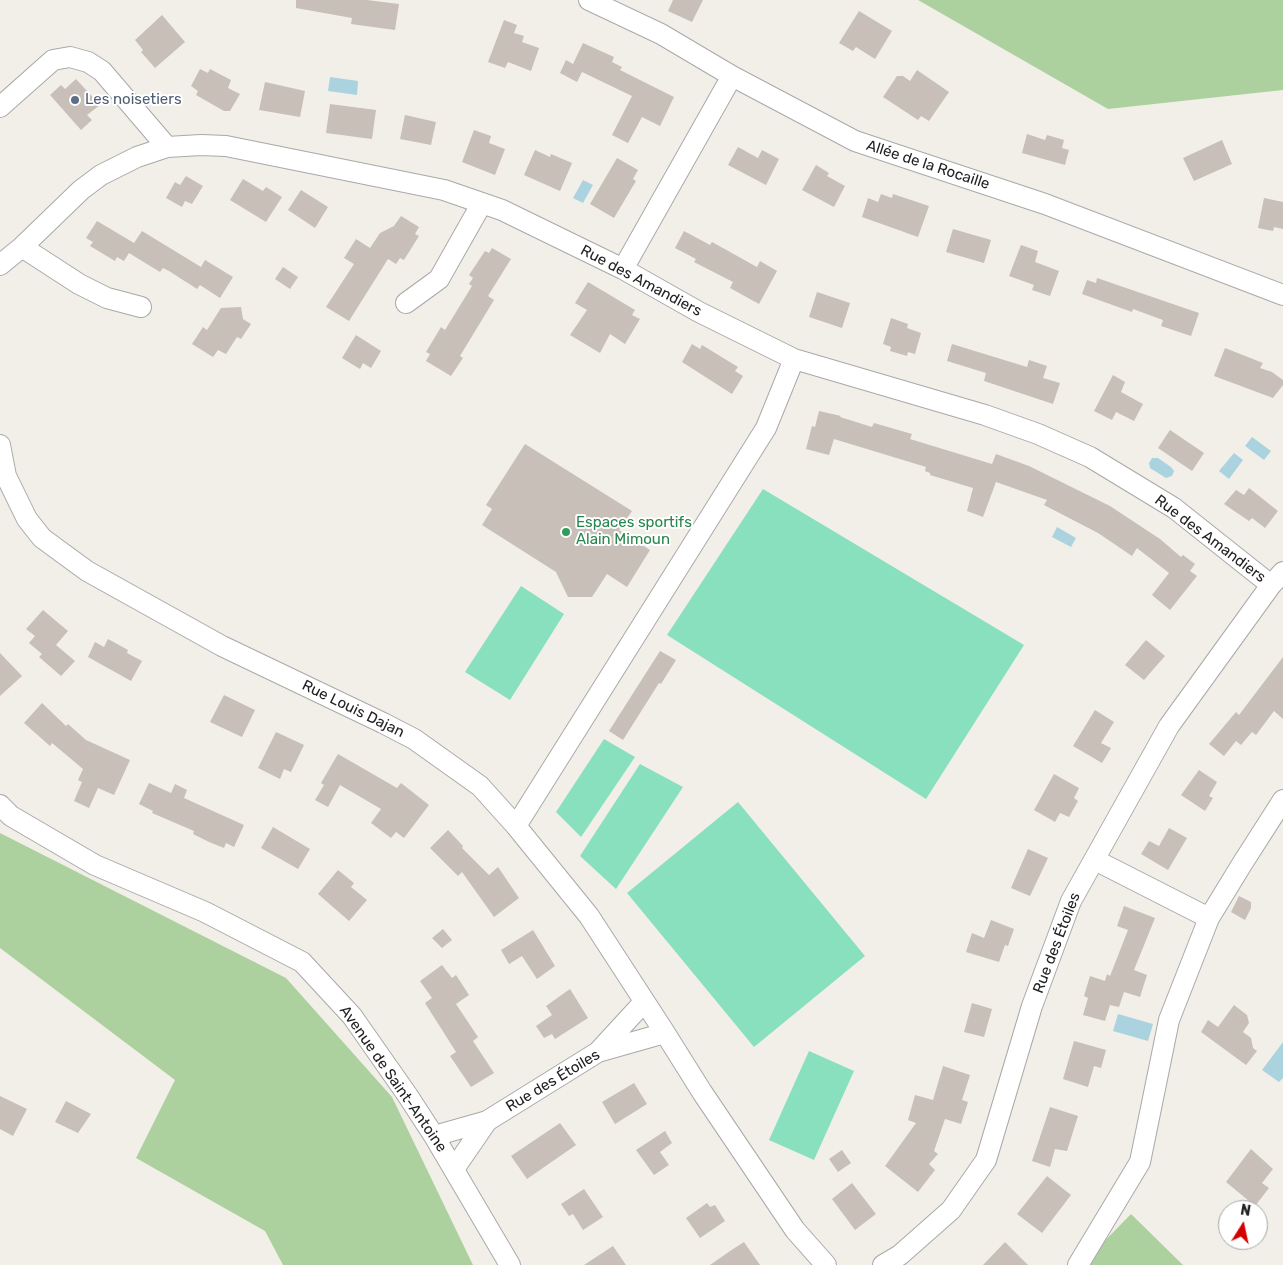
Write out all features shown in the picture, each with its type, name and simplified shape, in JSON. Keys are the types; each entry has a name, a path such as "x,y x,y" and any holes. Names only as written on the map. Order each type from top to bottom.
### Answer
{"street":[{"name":"Allée de la Rocaille","path":"589,0 661,34 732,76 855,141 1045,204 1283,295"},
{"path":"0,107 53,60 70,57 88,62 102,71 167,147"},
{"path":"624,269 732,76"},
{"name":"Rue des Amandiers","path":"0,265 81,190 101,175 137,157 167,147 226,146 428,187 482,202 502,210 624,269 699,312 794,359 985,415 1038,434 1090,457 1174,508 1277,579"},
{"path":"406,303 439,279 482,202"},
{"path":"22,246 79,284 107,298 141,307"},
{"path":"516,826 766,428 794,359"},
{"name":"Rue Louis Dajan","path":"0,445 6,476 27,519 42,538 87,572 222,646 414,739 480,786 516,826 589,916 665,1033"},
{"name":"Rue des Étoiles","path":"883,1265 900,1255 951,1210 986,1160 1032,1006 1070,901 1095,860 1169,726 1277,579"},
{"path":"1078,1265 1140,1162 1170,1020 1209,918 1283,800"},
{"name":"Avenue de Saint-Antoine","path":"0,805 11,816 95,865 205,912 302,962 352,1016 434,1136 510,1265"},
{"path":"1095,860 1209,918"},
{"path":"598,1052 644,1002"},
{"path":"665,1033 795,1230 826,1265"},
{"name":"Rue des Étoiles","path":"454,1169 487,1122 598,1052 665,1033"},
{"path":"434,1136 487,1122"}],"green space":[{"path":"918,0 1283,0 1283,90 1108,109"},
{"path":"763,489 1024,645 926,799 667,635"},
{"path":"521,586 564,614 510,700 465,672"},
{"path":"604,739 635,757 581,837 556,812"},
{"path":"640,764 683,787 616,889 580,856"},
{"path":"738,802 865,956 754,1047 627,893"},
{"path":"0,833 286,978 392,1097 473,1265 283,1265 265,1231 136,1158 175,1080 0,948"},
{"path":"809,1051 854,1071 814,1160 769,1140"},
{"path":"1131,1214 1183,1265 1081,1265"}],"water":[{"path":"330,77 358,81 357,95 328,91"},
{"path":"583,180 593,185 583,203 573,198"},
{"path":"1252,437 1271,451 1264,460 1245,446"},
{"path":"1234,453 1243,460 1229,479 1219,471"},
{"path":"1152,458 1158,458 1171,467 1174,471 1172,476 1166,478 1150,468 1149,463"},
{"path":"1057,527 1076,538 1071,547 1052,537"},
{"path":"1118,1014 1153,1024 1148,1041 1113,1031"},
{"path":"1283,1042 1283,1078 1279,1082 1262,1070"}],"building":[{"path":"296,0 367,0 399,4 395,30 351,24 352,18 296,8"},
{"path":"673,0 703,0 692,22 668,11"},
{"path":"859,11 892,31 875,59 856,47 853,51 839,43"},
{"path":"162,15 185,42 155,68 141,52 143,50 135,40"},
{"path":"504,20 517,25 514,33 524,36 522,42 539,48 531,71 508,62 505,68 488,62"},
{"path":"583,43 614,57 612,62 622,67 620,70 674,97 660,126 642,117 628,143 612,135 632,96 582,72 577,82 560,73 566,60 573,64"},
{"path":"200,69 208,73 210,69 231,80 228,88 240,94 230,111 224,111 196,95 198,91 191,86"},
{"path":"917,70 949,92 929,121 921,116 918,120 883,97 897,76 903,76 910,81"},
{"name":"Les noisetiers","path":"76,79 100,105 87,115 92,120 81,130 50,95 61,85 65,89"},
{"path":"265,82 305,91 300,117 259,110"},
{"path":"330,104 376,110 372,139 326,133"},
{"path":"405,115 436,122 431,145 400,139"},
{"path":"474,130 491,136 489,143 505,149 495,175 462,162"},
{"path":"1027,134 1045,140 1047,135 1064,140 1062,148 1069,150 1065,165 1022,153"},
{"path":"1222,140 1232,164 1194,181 1183,158"},
{"path":"738,147 758,158 762,150 779,159 766,185 728,165"},
{"path":"535,150 550,157 551,154 572,163 560,191 524,175"},
{"path":"617,158 638,170 633,179 636,181 614,218 590,204"},
{"path":"816,165 829,173 827,176 845,186 834,207 802,190"},
{"path":"186,176 203,186 192,204 185,201 182,207 166,198 175,182 180,185"},
{"path":"243,179 263,191 266,187 282,197 266,222 230,200"},
{"path":"301,190 328,207 315,228 288,210"},
{"path":"881,194 892,198 893,194 929,206 918,237 862,217 868,198 878,202"},
{"path":"1264,198 1283,202 1283,229 1274,227 1273,231 1258,228"},
{"path":"401,216 419,227 415,234 419,236 404,260 400,258 396,264 388,259 349,321 326,307 354,264 344,258 356,239 370,248 380,233 394,226"},
{"path":"97,221 134,243 142,231 201,267 205,260 233,277 220,298 200,285 197,289 163,268 160,272 129,253 124,261 117,257 115,261 90,246 93,242 86,238"},
{"path":"953,229 991,240 984,263 946,252"},
{"path":"684,231 710,245 712,242 757,267 760,261 777,271 759,304 730,288 733,282 694,262 696,259 675,248"},
{"path":"1021,245 1038,251 1035,262 1059,271 1050,296 1032,290 1034,285 1009,276"},
{"path":"492,248 511,259 488,296 494,300 460,356 463,358 451,376 426,361 430,354 426,352 441,327 445,330 472,286 469,284 473,278 469,275 485,251 489,253"},
{"path":"283,267 298,277 290,289 275,279"},
{"path":"1097,278 1199,313 1191,336 1161,326 1163,320 1133,309 1132,312 1082,294 1087,280 1096,283"},
{"path":"588,282 635,310 632,315 640,319 625,344 610,334 600,353 570,335 587,310 575,303"},
{"path":"817,292 850,303 842,328 809,317"},
{"path":"241,307 243,319 251,324 241,339 237,337 226,354 218,350 213,357 192,344 203,327 207,330 221,308"},
{"path":"891,318 908,324 907,328 921,333 915,354 908,352 907,356 890,351 891,347 883,344"},
{"path":"356,335 381,351 371,368 363,363 360,369 342,358"},
{"path":"692,344 700,349 702,345 738,367 735,371 743,376 732,394 682,362"},
{"path":"952,344 1027,367 1029,360 1047,366 1043,378 1060,383 1053,404 984,381 986,373 947,361"},
{"path":"1225,348 1263,363 1260,368 1272,372 1283,380 1283,385 1273,398 1214,376"},
{"path":"1113,375 1125,382 1121,392 1143,404 1134,421 1116,412 1112,420 1094,411"},
{"path":"819,411 841,416 872,427 874,423 912,434 910,439 992,464 996,454 1029,466 1110,506 1160,539 1181,557 1183,555 1195,564 1190,571 1197,576 1170,610 1152,595 1169,573 1137,548 1132,556 1098,533 1044,505 1047,500 996,482 983,517 967,511 973,488 930,475 930,473 925,471 926,467 834,439 829,455 806,449 812,426 815,427"},
{"path":"1170,430 1204,453 1192,471 1158,448"},
{"path":"525,444 632,511 619,530 650,550 627,587 607,574 592,597 568,597 556,572 482,525 492,509 486,505"},
{"path":"1249,488 1278,511 1265,528 1252,518 1249,521 1224,504 1236,490 1244,495"},
{"path":"43,610 68,631 56,645 75,661 61,676 39,657 42,654 29,643 35,636 26,629"},
{"path":"108,639 128,650 127,653 142,661 131,681 88,657 95,642 104,647"},
{"path":"1146,640 1165,656 1144,680 1125,665"},
{"path":"660,651 676,660 623,740 609,731"},
{"path":"0,653 22,676 0,696"},
{"path":"1283,657 1283,719 1274,711 1256,735 1252,732 1241,745 1236,741 1224,756 1209,744 1236,712 1239,715"},
{"path":"224,695 255,710 242,737 210,722"},
{"path":"42,703 66,726 68,724 86,740 130,760 114,795 98,788 89,808 74,801 82,782 78,780 83,769 52,743 50,746 24,723"},
{"path":"1095,710 1114,722 1101,743 1111,748 1102,763 1073,746"},
{"path":"276,732 304,745 291,772 284,769 280,779 258,768"},
{"path":"338,754 397,788 401,783 429,805 404,838 396,832 391,838 371,823 381,809 340,785 328,807 315,800 324,785 321,783"},
{"path":"1199,770 1217,782 1209,796 1213,798 1205,811 1181,795"},
{"path":"1054,774 1079,788 1074,798 1078,801 1069,817 1060,813 1055,822 1034,810"},
{"path":"149,783 171,793 175,784 187,790 184,798 244,825 234,847 226,843 224,848 209,842 193,834 194,831 152,813 153,811 139,804"},
{"path":"273,827 310,849 298,869 261,848"},
{"path":"1169,828 1187,838 1168,870 1141,854 1149,841 1159,846"},
{"path":"448,830 463,846 462,848 489,875 498,867 519,898 494,917 462,872 458,876 430,848"},
{"path":"1028,849 1048,858 1030,896 1011,888"},
{"path":"338,870 354,883 351,887 367,900 349,921 318,894"},
{"path":"1239,896 1251,902 1251,908 1245,920 1231,912"},
{"path":"1124,906 1155,918 1134,970 1147,975 1140,997 1124,992 1119,1007 1110,1005 1105,1021 1083,1015 1088,998 1084,996 1090,976 1105,981 1107,974 1110,976 1128,930 1117,926"},
{"path":"991,920 1014,929 1008,946 1005,945 999,962 966,952 972,933 984,938"},
{"path":"443,929 452,940 442,948 432,938"},
{"path":"533,930 555,966 537,979 522,956 509,964 501,950"},
{"path":"442,965 452,978 456,975 469,995 456,1004 478,1037 473,1041 494,1073 471,1087 450,1056 456,1052 425,1003 432,998 420,981"},
{"path":"570,989 588,1018 555,1039 552,1034 544,1038 536,1026 552,1015 546,1006"},
{"path":"972,1003 992,1009 984,1037 964,1032"},
{"path":"1234,1005 1247,1015 1249,1023 1243,1032 1251,1038 1253,1048 1257,1051 1246,1065 1201,1032 1208,1020 1218,1027"},
{"path":"1074,1041 1106,1050 1101,1068 1094,1066 1088,1087 1063,1079"},
{"path":"943,1066 970,1075 962,1100 968,1102 961,1124 945,1119 934,1151 938,1154 929,1164 935,1170 918,1192 885,1166 916,1123 908,1120 915,1095 933,1100"},
{"path":"634,1083 647,1104 615,1124 602,1102"},
{"path":"0,1096 27,1109 13,1136 0,1129"},
{"path":"66,1101 91,1114 78,1133 55,1122"},
{"path":"1050,1107 1078,1116 1067,1151 1055,1149 1050,1167 1032,1161"},
{"path":"560,1123 576,1145 527,1179 511,1156"},
{"path":"665,1131 672,1143 660,1152 669,1165 654,1175 636,1150"},
{"path":"1251,1149 1273,1169 1262,1183 1269,1188 1260,1200 1248,1200 1226,1182"},
{"path":"842,1150 851,1163 838,1172 829,1159"},
{"path":"1047,1176 1071,1195 1042,1233 1017,1214"},
{"path":"852,1183 876,1214 855,1230 832,1199"},
{"path":"584,1189 603,1217 583,1230 573,1214 569,1216 561,1204"},
{"path":"707,1203 710,1207 715,1205 725,1221 700,1238 686,1218"},
{"path":"744,1242 760,1265 710,1265 733,1249"},
{"path":"1005,1242 1028,1265 983,1265"},
{"path":"613,1246 626,1265 584,1265"}],"place":[{"name":"Les noisetiers","path":"75,100"},
{"name":"Espaces sportifs Alain Mimoun","path":"566,532"}]}
